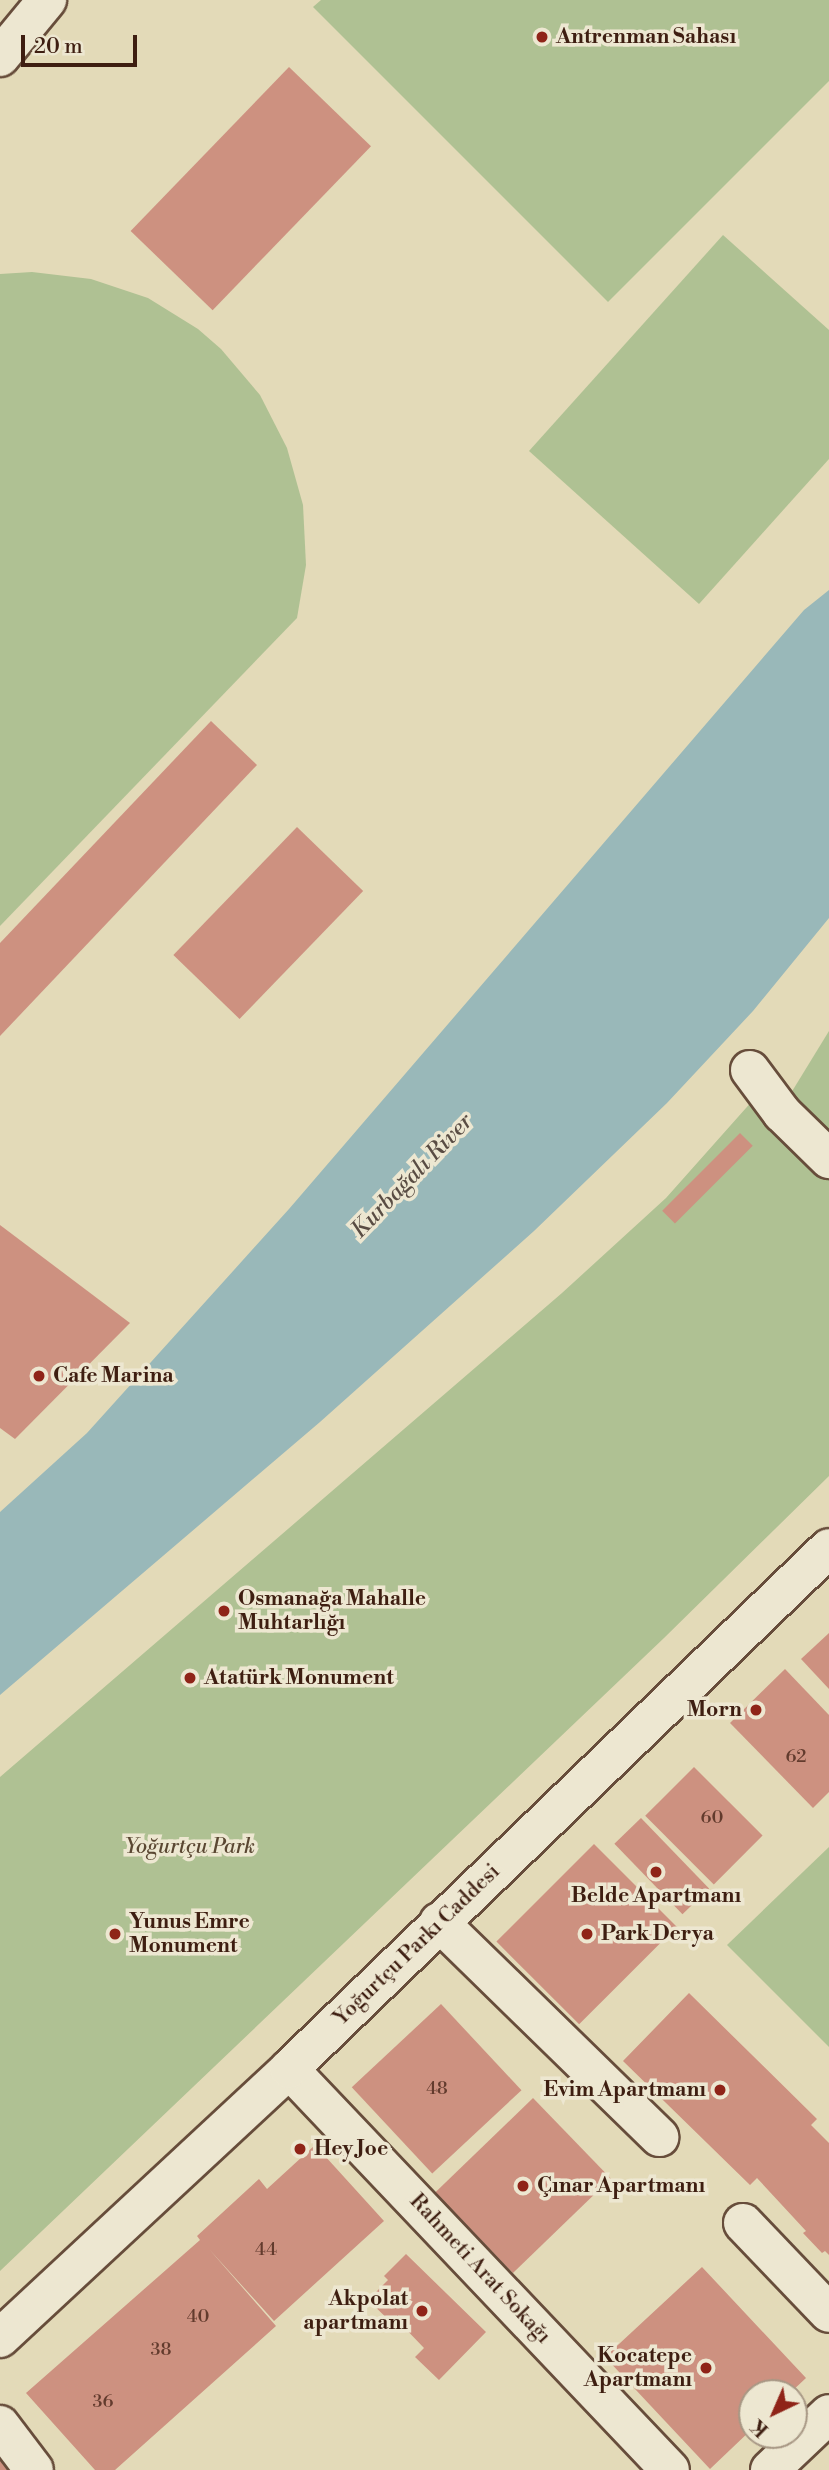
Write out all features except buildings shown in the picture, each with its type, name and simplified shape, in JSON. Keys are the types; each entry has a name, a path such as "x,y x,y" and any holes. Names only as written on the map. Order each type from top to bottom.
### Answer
{"street":[{"path":"0,57 47,0"},
{"path":"750,1070 782,1113 829,1159"},
{"name":"Yoğurtçu Parkı Caddesi","path":"0,2338 289,2069 829,1548"},
{"path":"439,1923 659,2137"},
{"name":"Rahmeti Arat Sokağı","path":"289,2069 670,2470"},
{"path":"743,2223 829,2313"},
{"path":"770,2470 829,2414"},
{"path":"0,2426 34,2470"}],"green space":[{"path":"321,0 829,0 829,81 608,302 313,7"},
{"path":"723,235 829,330 829,459 699,604 529,451"},
{"path":"32,272 91,279 148,298 198,329 221,349 260,395 287,448 303,505 306,565 297,618 0,926 0,274"},
{"path":"829,1031 829,1133 791,1093"},
{"name":"Yoğurtçu Park","path":"770,1081 829,1139 829,1476 664,1638 0,2271 0,1777 562,1293 666,1198"},
{"path":"829,1847 829,2047 727,1945"}],"water":[{"name":"Kurbağalı River","path":"829,590 829,918 753,1011 667,1103 534,1231 320,1422 0,1695 0,1512 87,1433 289,1209 804,610"}],"place":[{"name":"Antrenman Sahası","path":"542,37"},
{"name":"Cafe Marina","path":"39,1376"},
{"name":"Osmanağa Mahalle Muhtarlığı","path":"224,1611"},
{"name":"Atatürk Monument","path":"190,1678"},
{"name":"Morn","path":"756,1710"},
{"name":"Belde Apartmanı","path":"656,1872"},
{"name":"Yunus Emre Monument","path":"115,1934"},
{"name":"Park Derya","path":"587,1934"},
{"name":"Evim Apartmanı","path":"720,2090"},
{"name":"Hey Joe","path":"300,2149"},
{"name":"Çınar Apartmanı","path":"523,2186"},
{"name":"Akpolat apartmanı","path":"422,2311"},
{"name":"Kocatepe Apartmanı","path":"706,2368"}]}
